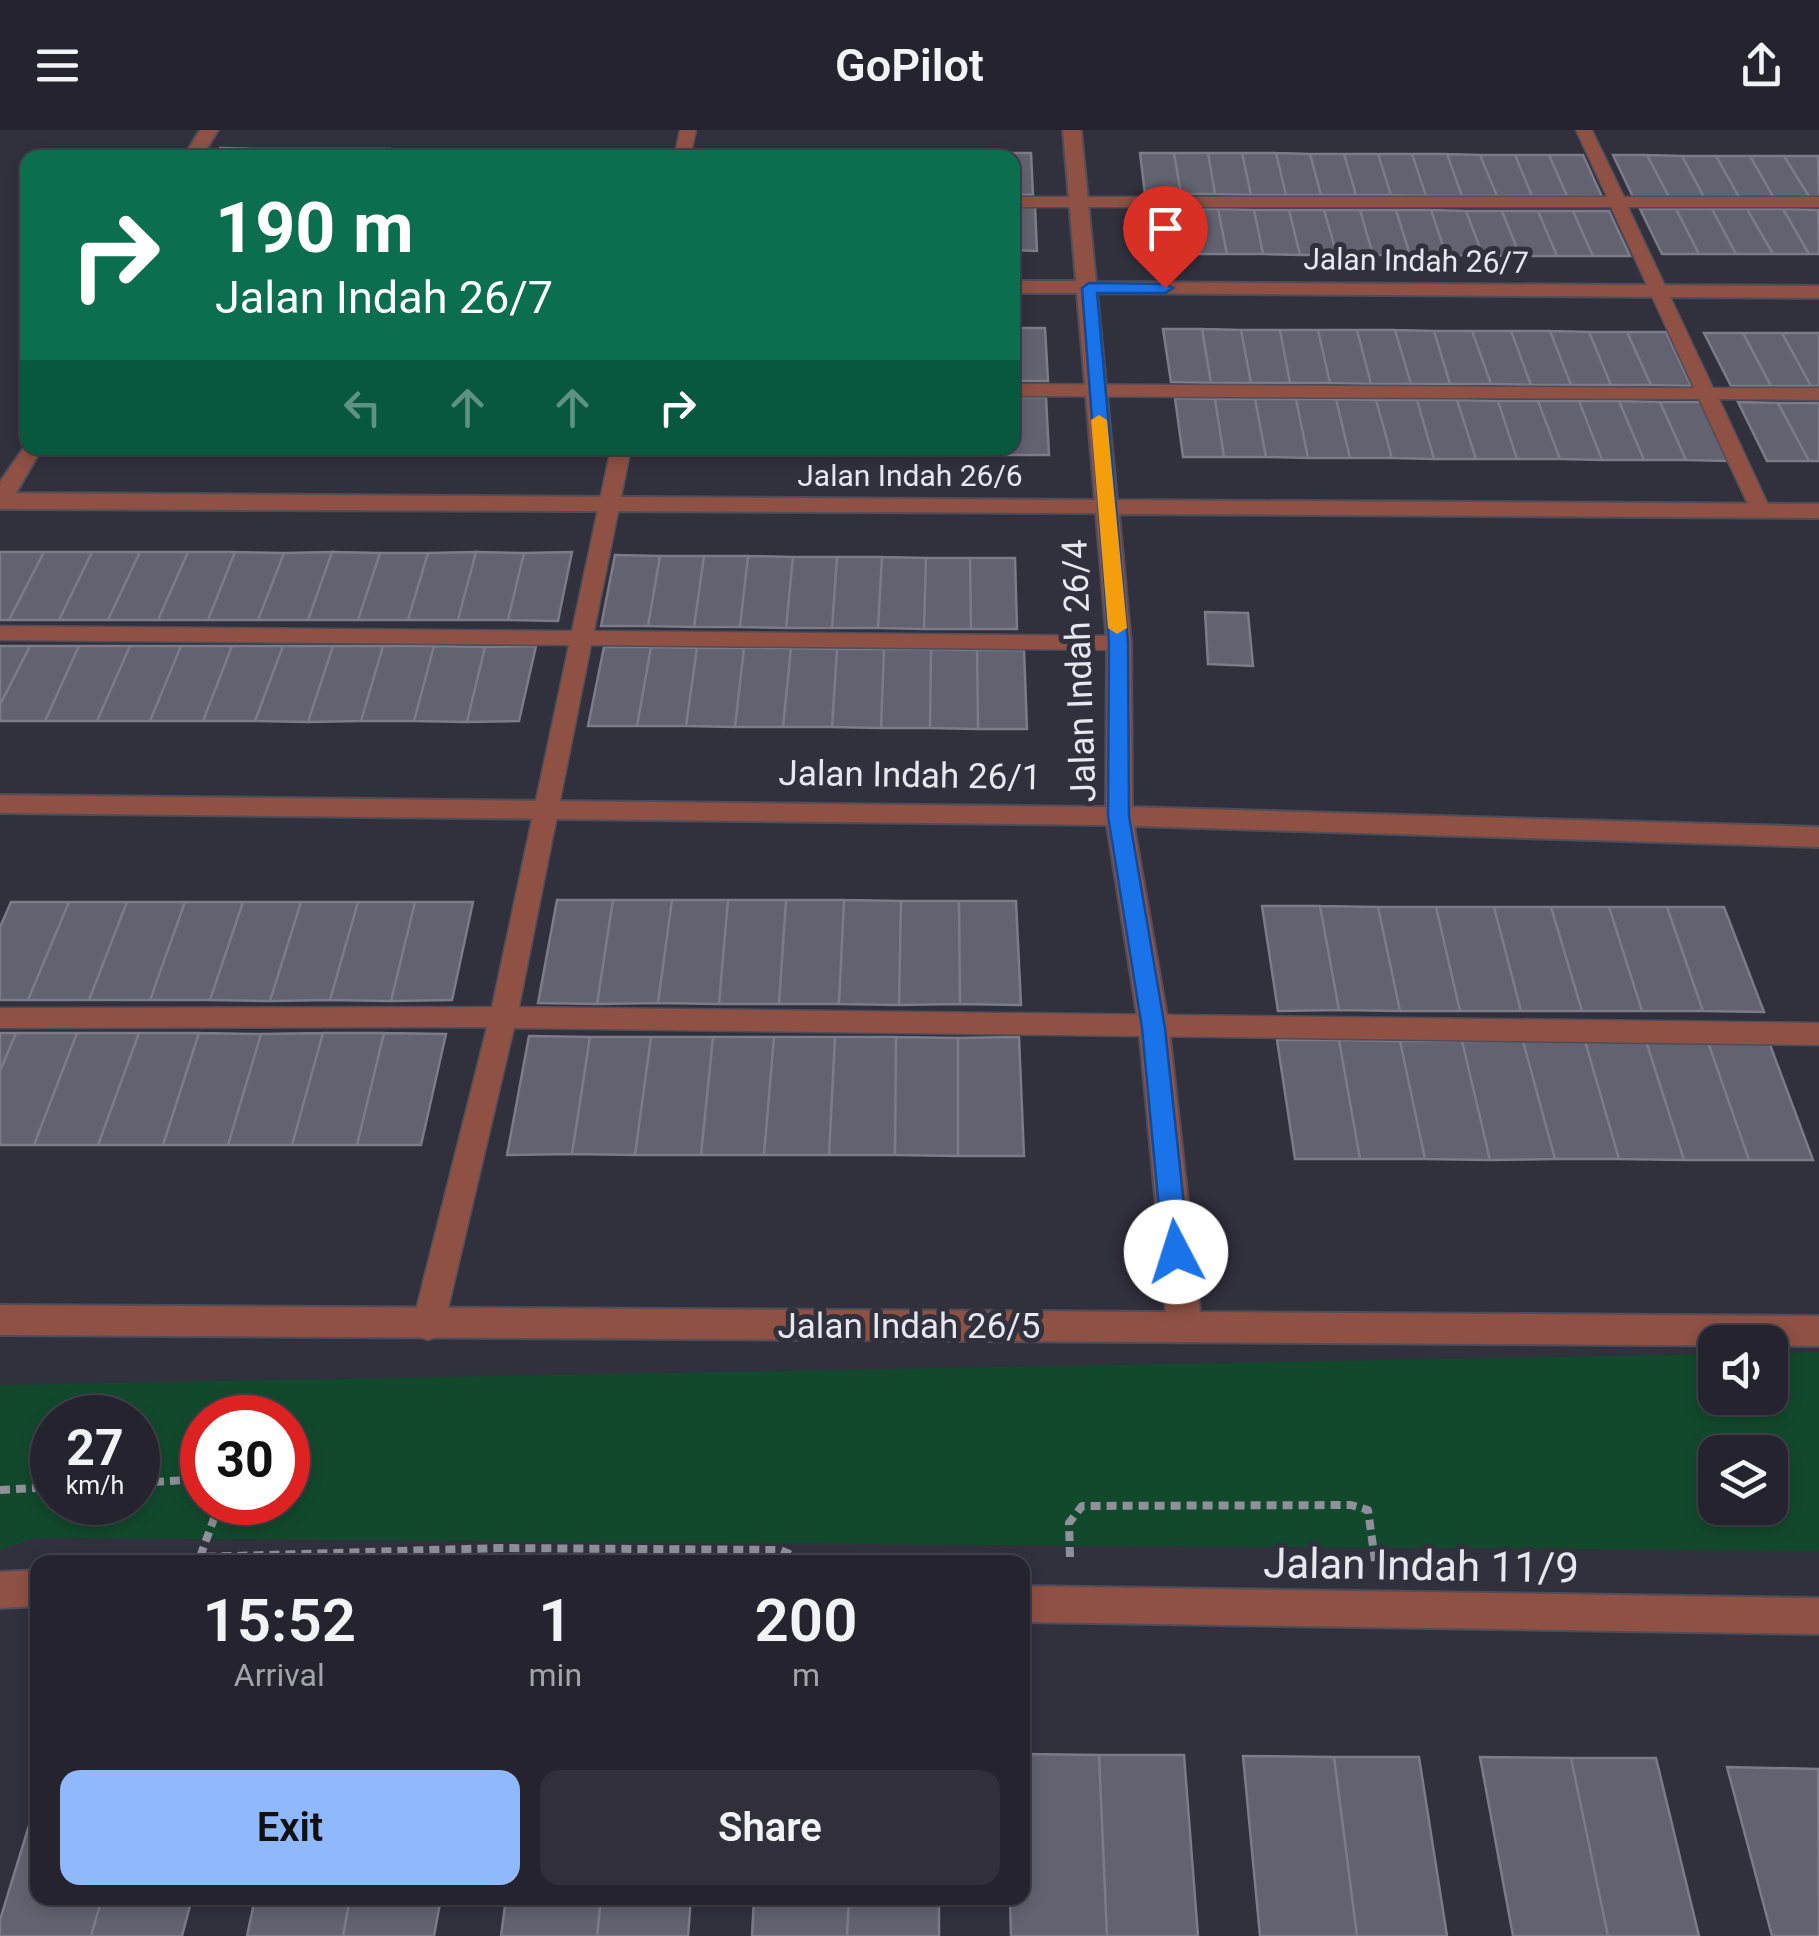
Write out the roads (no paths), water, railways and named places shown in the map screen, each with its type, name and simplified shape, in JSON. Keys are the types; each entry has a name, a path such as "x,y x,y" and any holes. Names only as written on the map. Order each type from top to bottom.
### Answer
{"street":[{"name":"Jalan Indah 26/4","path":"1072,130 1118,643 1119,816 1154,1028 1184,1326"},
{"name":"Jalan Indah 26/7","path":"1020,287 1819,292"},
{"path":"1,501 28,455"},
{"name":"Jalan Indah 26/6","path":"1,501 1819,511"},
{"name":"Jalan Indah 26/1","path":"0,804 1119,816 1819,837"},
{"name":"Jalan Indah 26/5","path":"0,1320 428,1326 1819,1331"},
{"path":"0,1590 30,1588"},
{"name":"Jalan Indah 11/9","path":"1030,1604 1819,1616"}],"lane":[{"path":"1584,130 1761,511"},
{"path":"1020,202 1819,202"},
{"path":"1020,390 1819,394"},
{"path":"428,1326 503,1017 620,455"},
{"path":"0,633 1118,643"},
{"path":"0,1018 503,1017 1819,1034"}]}
